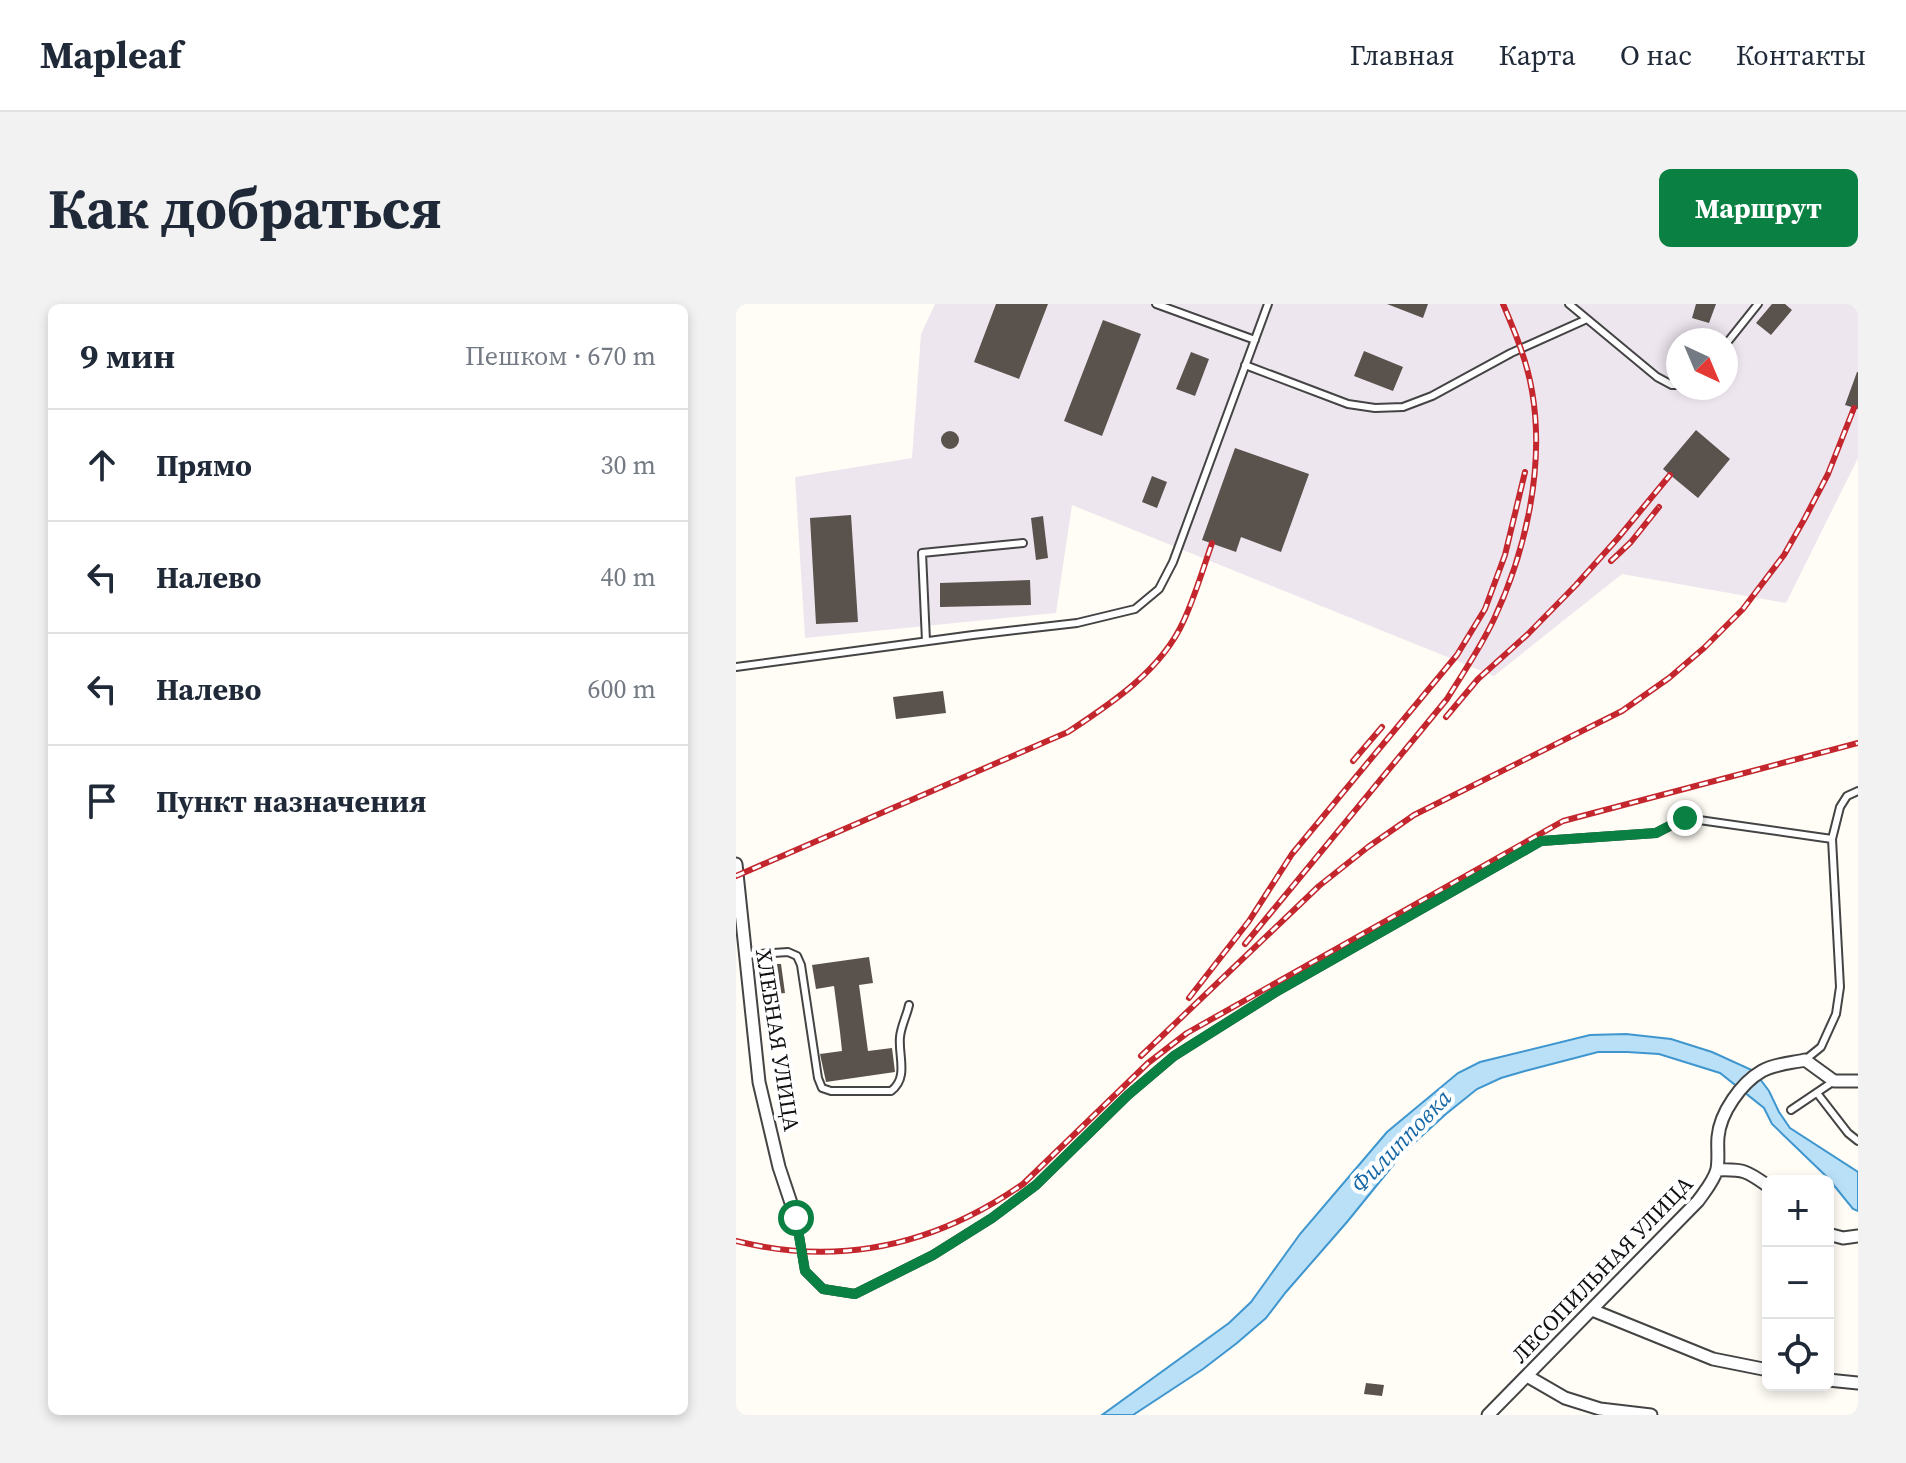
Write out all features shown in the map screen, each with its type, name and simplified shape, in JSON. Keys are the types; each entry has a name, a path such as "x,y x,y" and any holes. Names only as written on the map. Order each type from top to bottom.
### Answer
{"street":[{"name":"ХЛЕБНАЯ УЛИЦА","path":"736,864 741,948 759,1082 779,1167 796,1218"},
{"name":"ЛЕСОПИЛЬНАЯ УЛИЦА","path":"1488,1415 1698,1201 1717,1170 1718,1135 1724,1113 1737,1094 1765,1069 1805,1060"},
{"path":"1805,1060 1834,1081 1858,1081"},
{"path":"1717,1170 1738,1169 1762,1182"},
{"path":"1834,1236 1858,1236"},
{"path":"1592,1310 1713,1359 1762,1369"},
{"path":"1527,1376 1565,1398 1600,1409 1651,1415"},
{"path":"1834,1381 1858,1383"}],"lane":[{"path":"1156,304 1255,340"},
{"path":"736,667 1077,623 1135,609 1159,589 1173,562 1268,304"},
{"path":"1569,304 1666,382"},
{"path":"1738,329 1758,304"},
{"path":"1245,365 1348,404 1375,408 1403,407 1432,396 1511,353 1587,319"},
{"path":"926,641 922,553 1023,543"},
{"path":"1805,1060 1821,1047 1836,1014 1840,987 1832,839 1840,807 1847,796 1858,791"},
{"path":"796,1218 805,1271 823,1289 855,1294 933,1255 992,1218 1036,1185 1128,1095 1174,1056 1274,993 1541,841 1656,833 1685,818 1832,839"},
{"path":"741,948 788,952 797,956 822,1088 831,1091 891,1091 898,1086 901,1073 900,1037 909,1005"},
{"path":"1791,1110 1834,1081"},
{"path":"1817,1093 1848,1133 1858,1141"}],"shaded area":[{"path":"935,304 1858,304 1858,458 1786,603 1622,574 1494,676 1072,505 1056,613 805,638 795,477 912,458 921,334"}],"water":[{"name":"Филипповка","path":"1626,1034 1671,1039 1712,1052 1754,1071 1790,1128 1858,1172 1858,1211 1834,1185 1834,1175 1825,1175 1772,1124 1764,1108 1720,1073 1659,1054 1627,1052 1598,1052 1525,1071 1477,1089 1403,1153 1266,1318 1237,1343 1133,1415 1102,1415 1229,1323 1251,1302 1300,1234 1387,1132 1458,1073 1480,1062 1590,1035"}],"building":[{"path":"996,304 1048,304 1019,379 974,362"},
{"path":"1387,304 1428,304 1423,318"},
{"path":"1696,304 1716,304 1709,323 1692,318"},
{"path":"1772,304 1785,304 1792,310 1771,335 1756,323"},
{"path":"1103,320 1141,334 1102,436 1064,421"},
{"path":"1364,351 1403,367 1393,391 1354,376"},
{"path":"1191,352 1209,359 1195,396 1176,389"},
{"path":"1858,372 1858,409 1845,405"},
{"path":"1696,430 1730,459 1698,498 1663,469"},
{"path":"946,431 954,431 959,440 957,447 946,449 941,444 941,436"},
{"path":"1235,448 1309,474 1281,552 1241,537 1236,552 1202,540"},
{"path":"1152,476 1167,482 1157,508 1142,502"},
{"path":"851,515 858,622 816,624 810,518"},
{"path":"1043,516 1048,558 1036,560 1031,518"},
{"path":"1030,580 1031,605 940,607 940,583"},
{"path":"943,691 946,713 896,719 893,697"},
{"path":"869,957 873,983 859,985 868,1051 892,1048 895,1072 826,1082 820,1054 842,1051 840,1032 834,986 816,989 812,965"},
{"path":"764,964 781,964 785,993 768,995"},
{"path":"1366,1383 1384,1385 1382,1396 1364,1394"}],"railway":[{"path":"1245,944 1447,699 1483,640 1505,593 1524,537 1536,449 1530,380 1503,304"},
{"path":"1141,1056 1319,886 1368,847 1414,815 1622,711 1669,678 1704,648 1743,609 1784,555 1828,474 1854,408"},
{"path":"1189,998 1249,921 1292,854 1457,655 1485,609 1505,555 1525,472"},
{"path":"1446,717 1478,679 1576,585 1670,475"},
{"path":"1611,561 1659,507"},
{"path":"736,876 1068,732 1102,709 1149,670 1175,638 1192,602 1212,543"},
{"path":"1353,761 1382,727"},
{"path":"736,1241 812,1252 850,1250 921,1236 956,1222 1023,1184 1148,1063 1187,1033 1563,821 1858,743"}],"route":[{"path":"796,1218 805,1271 823,1289 855,1294 933,1255 992,1218 1036,1185 1128,1095 1174,1056 1274,993 1541,841 1656,833 1685,818"}]}
